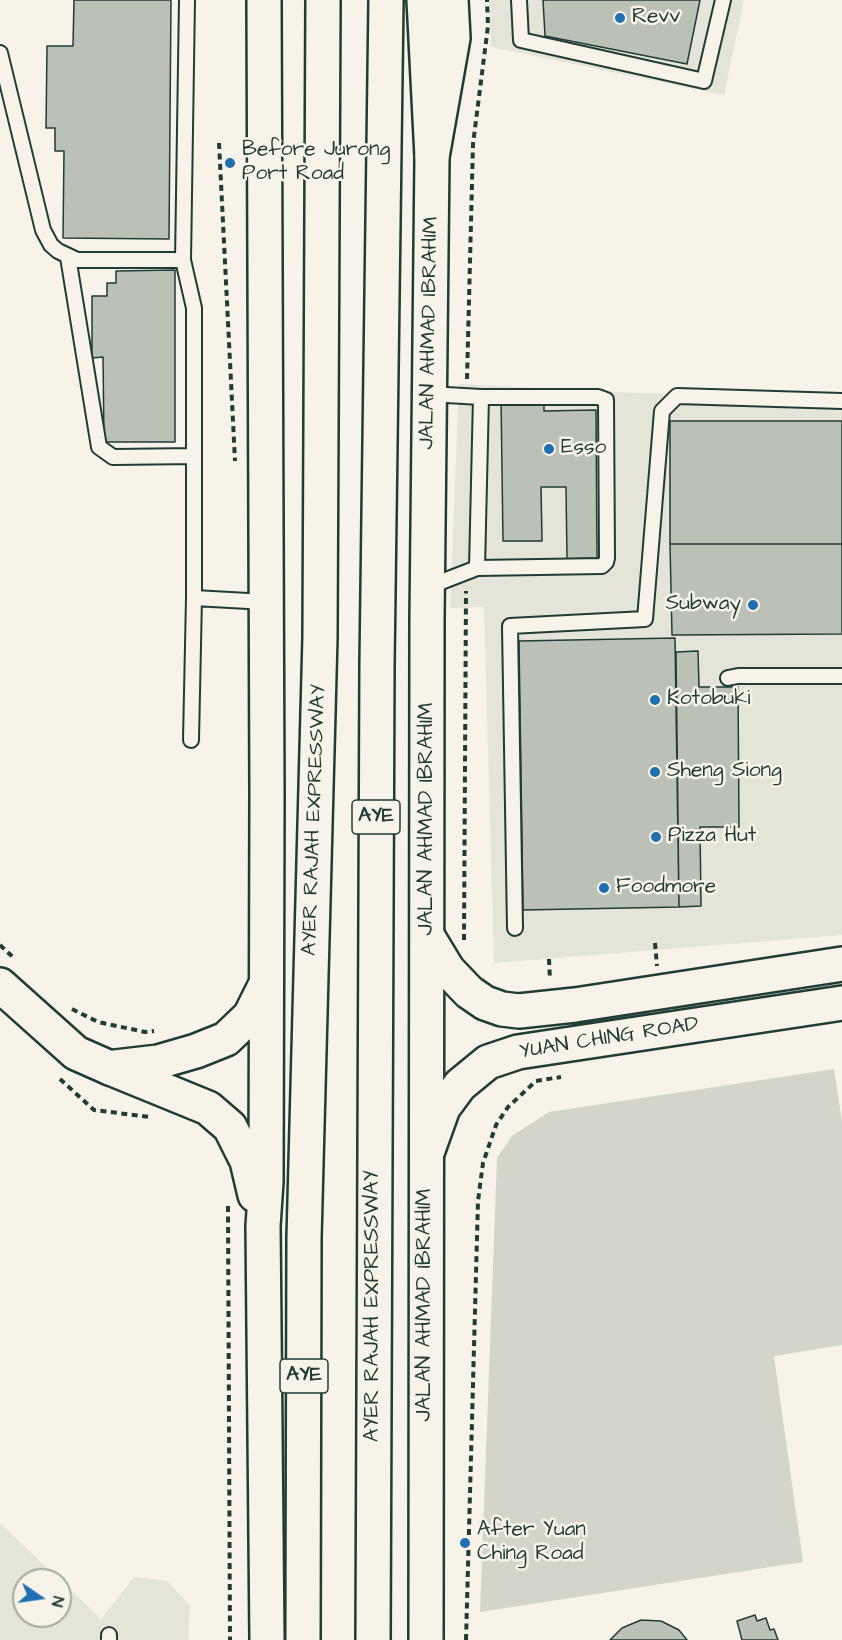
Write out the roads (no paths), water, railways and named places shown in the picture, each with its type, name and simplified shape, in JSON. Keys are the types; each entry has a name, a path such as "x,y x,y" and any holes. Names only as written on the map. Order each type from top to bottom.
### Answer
{"main road":[{"path":"264,0 267,602 266,1182 263,1226 267,1640"},
{"name":"AYER RAJAH EXPRESSWAY","path":"303,1640 304,1226 320,637 323,0"},
{"name":"AYER RAJAH EXPRESSWAY","path":"373,1640 377,676 386,0"},
{"path":"424,0 432,157"},
{"name":"JALAN AHMAD IBRAHIM","path":"426,1640 428,587 432,157 453,38 451,0"},
{"name":"YUAN CHING ROAD","path":"428,937 448,970 469,992 502,1010 519,1011 575,1005 842,964"},
{"path":"8,973 76,1053 208,1108 230,1127 247,1161 263,1226"},
{"path":"110,1068 158,1062 226,1039 249,1016 266,984"},
{"name":"YUAN CHING ROAD","path":"427,1153 443,1107 459,1085 488,1062 518,1052 842,1003"}],"lane":[{"path":"187,0 183,260 194,308 194,598 191,740"},
{"path":"519,0 521,40 704,81 723,0"},
{"path":"0,53 43,230 51,245 68,257 85,261 183,260"},
{"path":"68,257 99,447 113,457 194,456"},
{"path":"428,587 477,568 602,566 607,558 606,400 598,397 481,397 429,394"},
{"path":"515,928 510,626 645,619 662,411 677,396 842,401"},
{"path":"477,568 481,397"},
{"path":"194,598 267,602"},
{"path":"728,678 738,676 842,676"}],"place":[{"name":"Revv","path":"620,18"},
{"name":"Before Jurong Port Road","path":"230,163"},
{"name":"Esso","path":"549,449"},
{"name":"Subway","path":"753,605"},
{"name":"Kotobuki","path":"655,700"},
{"name":"Sheng Siong","path":"655,772"},
{"name":"Pizza Hut","path":"656,837"},
{"name":"Foodmore","path":"604,888"},
{"name":"After Yuan Ching Road","path":"465,1543"}]}
